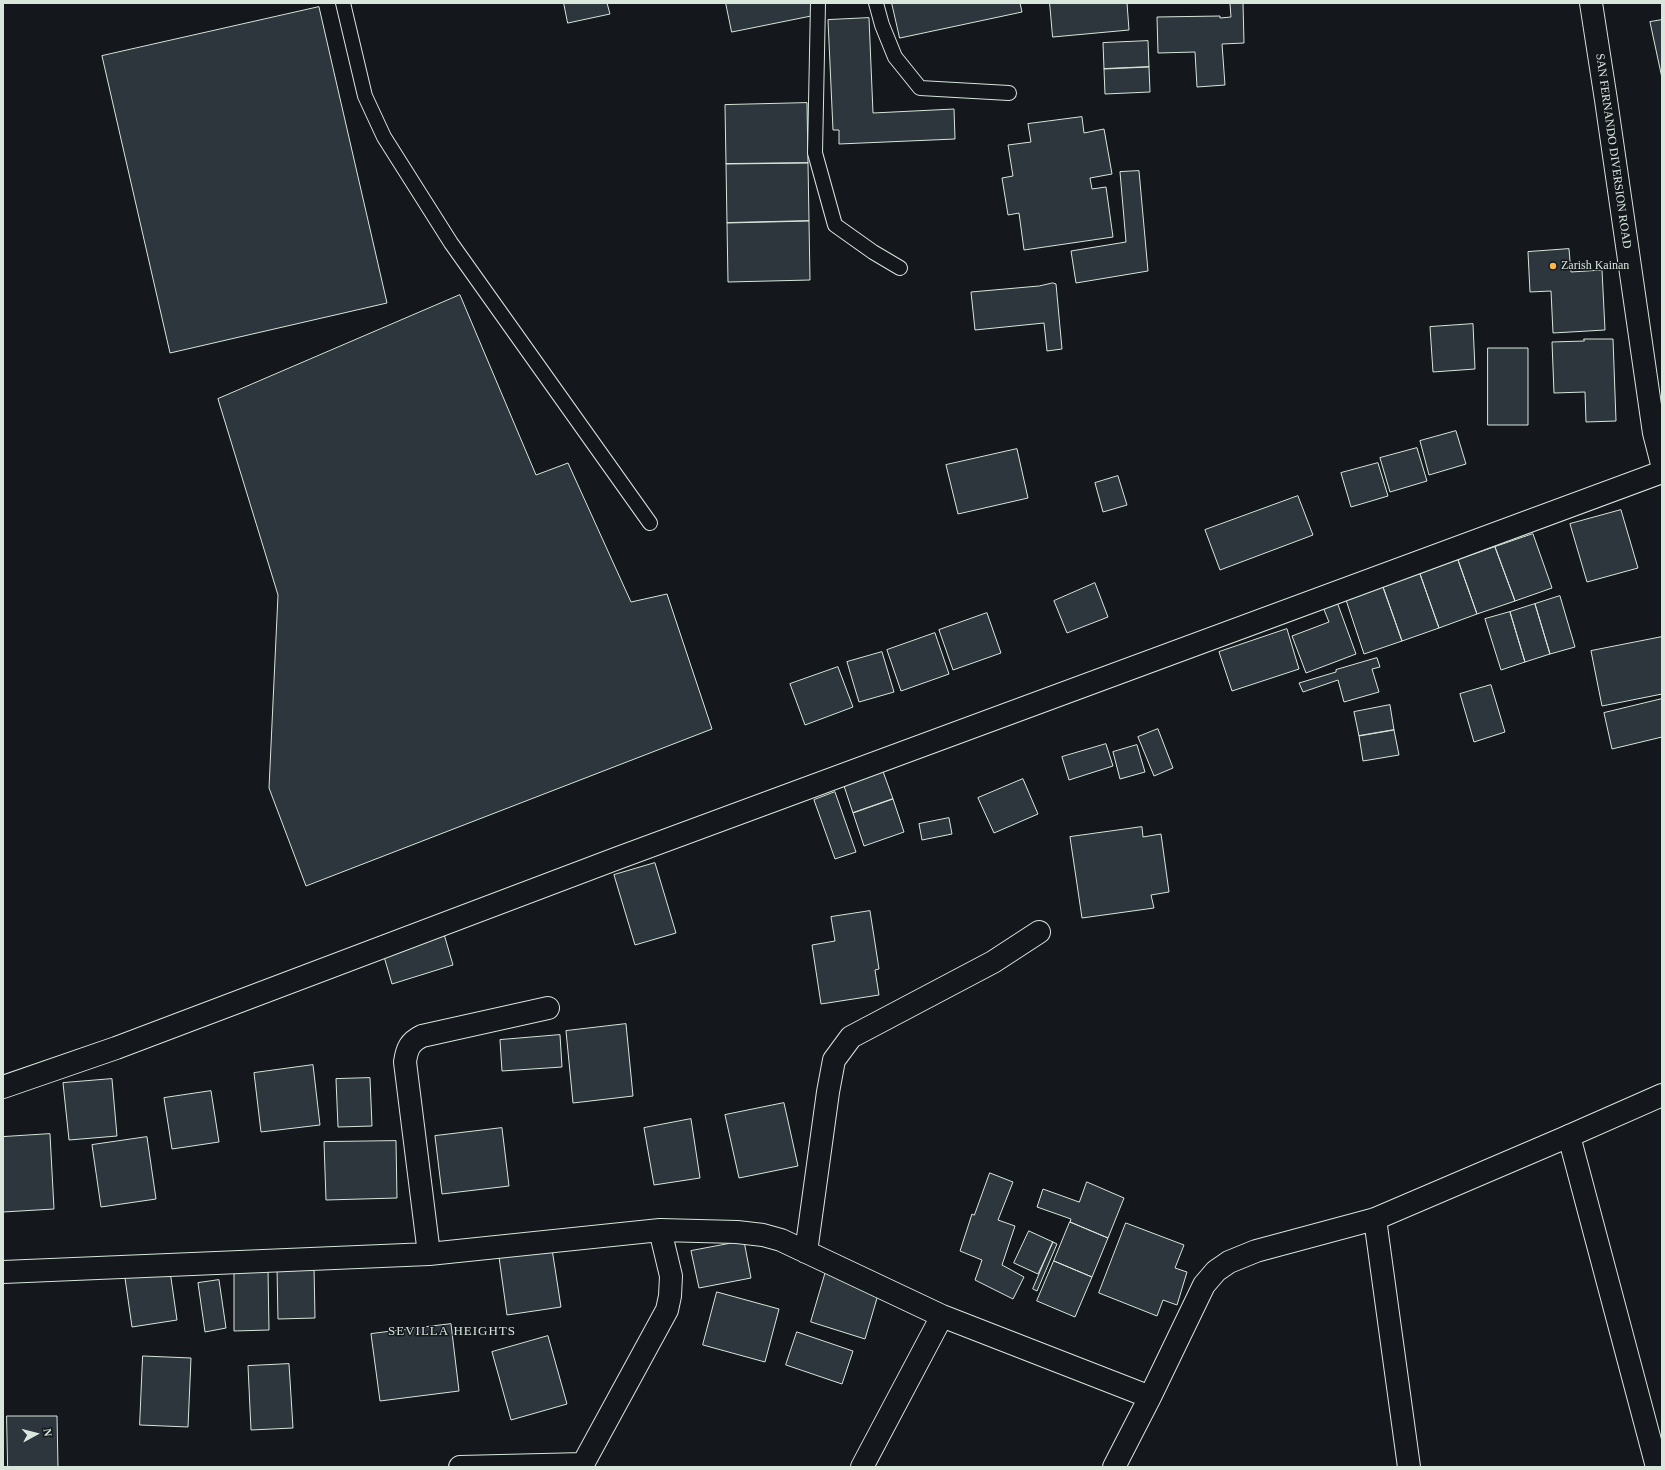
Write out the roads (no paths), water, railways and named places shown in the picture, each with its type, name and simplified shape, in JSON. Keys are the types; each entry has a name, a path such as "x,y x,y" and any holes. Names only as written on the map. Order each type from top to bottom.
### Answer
{"main road":[{"name":"SAN FERNANDO DIVERSION ROAD","path":"1591,3 1654,433 1662,464"},
{"path":"3,1087 116,1048 626,855 1662,472"},
{"path":"806,1252 828,1092 834,1060 851,1037 993,962 1039,932"},
{"path":"429,1254 405,1062 406,1052 410,1044 422,1036 548,1008"},
{"path":"1114,1467 1150,1397 1204,1285 1216,1271 1229,1262 1256,1251 1375,1219 1662,1095"},
{"path":"1569,1136 1657,1467"},
{"path":"1375,1219 1409,1467"},
{"path":"460,1467 583,1465 667,1310 670,1296 671,1276 660,1230"},
{"path":"3,1272 429,1254 660,1230 737,1232 763,1235 781,1240 942,1316 1150,1397"},
{"path":"862,1467 942,1316"}],"lane":[{"path":"343,3 365,96 384,137 451,243 650,523"},
{"path":"818,3 815,154 834,225 873,252 900,268"},
{"path":"876,3 882,25 894,57 920,88 1009,93"}],"place":[{"name":"Zarish Kainan","path":"1553,266"}],"district":[{"name":"SEVILLA HEIGHTS","path":"452,1332"}]}
